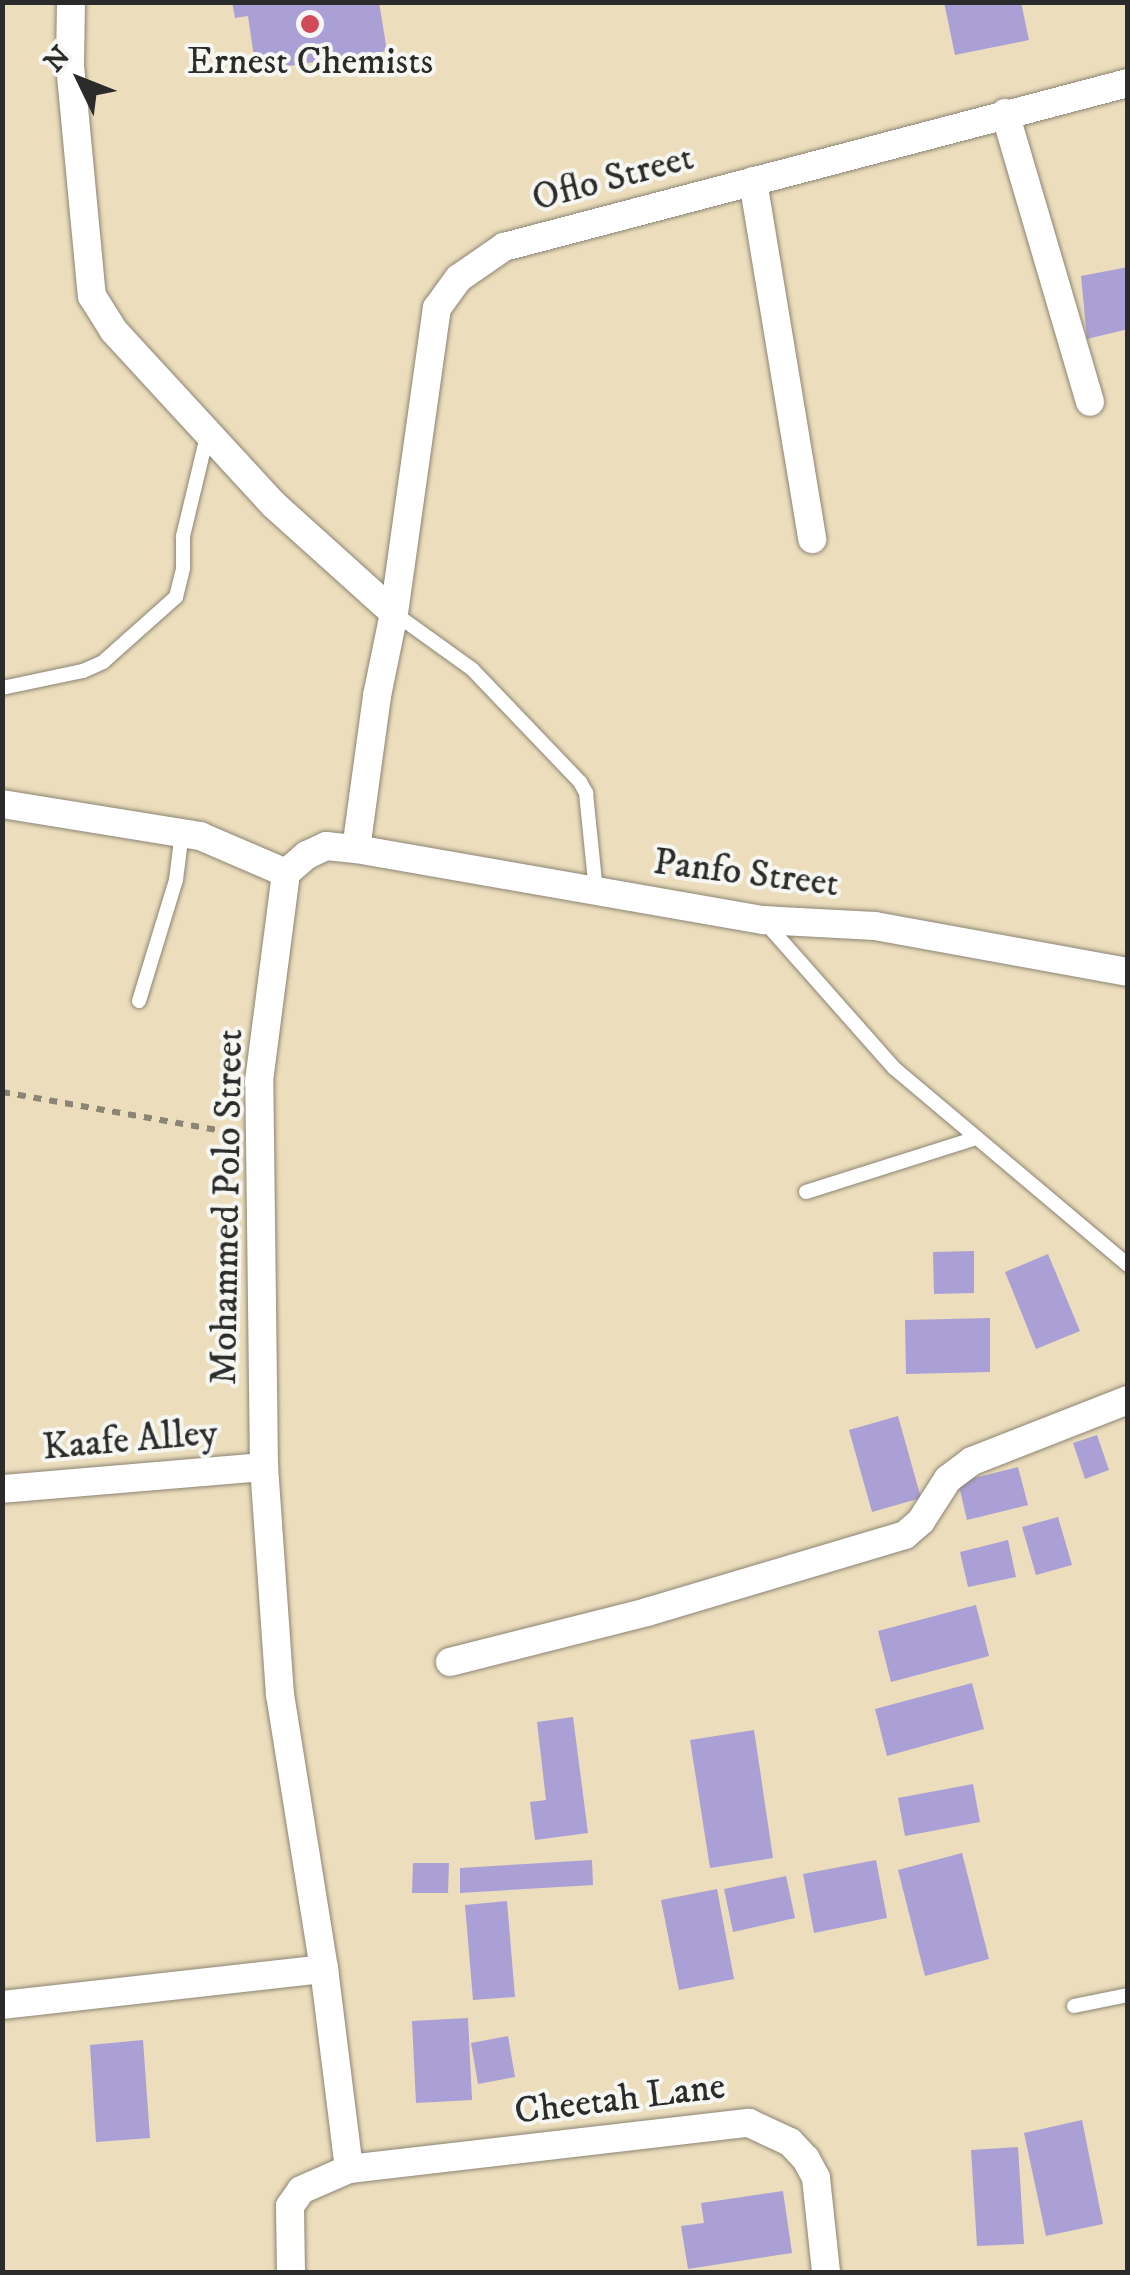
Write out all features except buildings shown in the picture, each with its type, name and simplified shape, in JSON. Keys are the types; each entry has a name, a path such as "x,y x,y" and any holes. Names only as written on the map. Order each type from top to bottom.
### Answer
{"street":[{"path":"2,804 182,832 230,846 286,873 306,855 326,846 356,848 374,713 394,613 273,504 208,436 114,331 92,296 70,65 71,2"},
{"name":"Oflo Street","path":"394,613 438,308 459,278 504,247 1128,83"},
{"path":"1005,113 1090,402"},
{"path":"753,180 812,539"},
{"name":"Panfo Street","path":"356,848 764,920 875,926 1128,972"},
{"name":"Mohammed Polo Street","path":"286,873 259,1080 264,1467 280,1695 324,1970 349,2169"},
{"path":"450,1662 647,1612 905,1535 921,1521 948,1479 972,1460 1128,1400"},
{"name":"Kaafe Alley","path":"2,1489 264,1467"},
{"path":"2,2005 324,1970"},
{"name":"Cheetah Lane","path":"290,2272 290,2206 301,2190 349,2169 749,2123 790,2142 806,2159 816,2178 826,2272"}],"lane":[{"path":"2,688 83,671 103,662 176,597 183,568 183,536 208,436"},
{"path":"394,613 472,668 580,782 586,793 596,892"},
{"path":"138,1001 176,880 182,832"},
{"path":"764,920 894,1068 1128,1265"},
{"path":"806,1192 973,1138"},
{"path":"1074,2006 1128,1994"}],"path":[{"path":"2,1092 260,1137"}],"place":[{"name":"Ernest Chemists","path":"310,24"}]}
